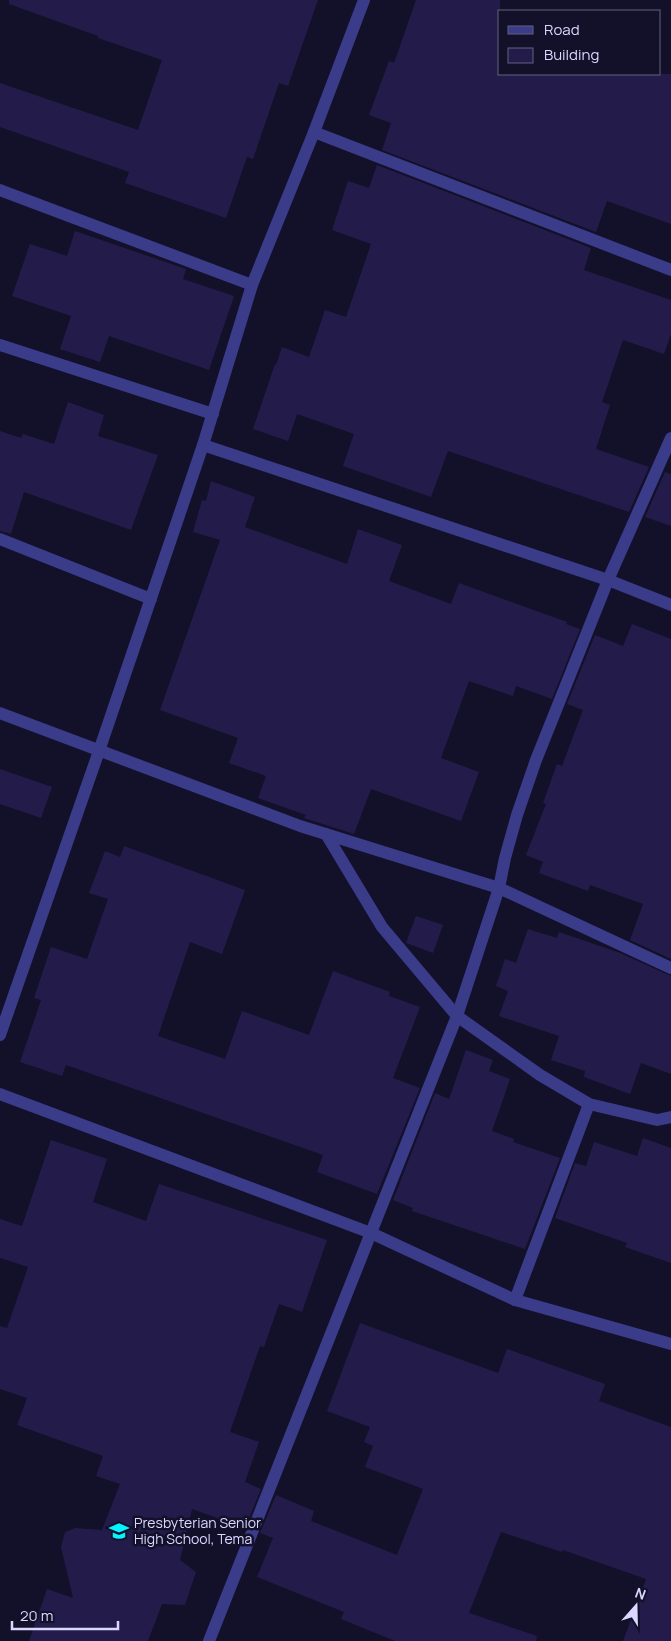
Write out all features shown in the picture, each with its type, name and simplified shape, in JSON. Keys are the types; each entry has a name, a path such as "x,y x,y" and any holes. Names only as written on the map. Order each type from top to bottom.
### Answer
{"street":[{"path":"0,1035 151,600 213,414 252,284 314,132 364,0"},
{"path":"314,132 671,270"},
{"path":"0,190 252,284"},
{"path":"0,346 213,414"},
{"path":"209,1641 457,1016 499,888 505,858 536,760 608,580 667,460 671,438"},
{"path":"203,445 608,580 671,605"},
{"path":"0,539 151,600"},
{"path":"0,713 300,826 499,888 671,968"},
{"path":"326,834 382,927 457,1016 540,1075 589,1104 657,1120 671,1116"},
{"path":"0,1094 371,1234 515,1300 671,1344"},
{"path":"515,1300 589,1104"}],"building":[{"path":"9,0 318,0 288,86 279,83 253,159 247,157 226,218 125,183 129,172 0,127 0,83 138,130 162,60 9,4"},
{"path":"416,0 500,0 500,10 498,10 498,75 671,74 671,224 607,201 596,232 382,150 391,123 369,115 389,61 394,63"},
{"path":"377,165 591,248 584,270 671,300 671,334 664,354 623,340 602,402 610,405 596,449 649,467 629,512 448,451 431,497 343,466 354,434 297,414 288,441 253,429 282,347 309,357 325,310 346,317 371,244 332,230 348,181 369,188"},
{"path":"75,231 186,269 183,279 234,296 209,370 109,336 100,362 60,349 71,316 12,296 30,244 67,256"},
{"path":"68,402 104,415 98,436 158,455 131,530 24,492 11,534 0,531 0,431 21,438 23,434 54,444"},
{"path":"665,472 671,474 671,526 645,517"},
{"path":"211,481 255,497 245,527 347,564 358,529 402,545 389,581 451,604 459,583 567,622 566,624 580,629 552,699 516,686 513,696 469,681 441,758 479,772 461,821 371,789 354,834 304,818 306,815 258,798 266,776 229,763 238,738 160,710 220,540 193,532 202,500 206,501"},
{"path":"632,624 671,639 671,959 630,940 643,904 590,885 588,891 539,873 543,862 526,855 546,804 543,803 557,764 562,766 583,710 567,704 595,635 623,646"},
{"path":"0,769 52,787 41,818 0,804"},
{"path":"124,846 245,890 222,954 190,942 158,1036 225,1059 242,1011 309,1035 333,971 390,992 389,996 420,1007 393,1078 420,1088 377,1194 317,1172 323,1155 66,1065 62,1076 20,1062 41,1000 34,998 51,947 87,959 108,899 89,893 105,851 120,857"},
{"path":"416,916 443,925 433,953 406,943"},
{"path":"528,929 557,938 559,932 620,953 671,976 671,1074 641,1063 630,1094 584,1077 585,1071 551,1060 559,1036 499,1016 508,991 496,986 505,959 516,963"},
{"path":"466,1050 493,1060 489,1071 510,1079 492,1131 514,1139 513,1142 560,1158 525,1249 412,1211 413,1208 393,1200 435,1093 449,1099"},
{"path":"643,1138 671,1148 671,1263 625,1247 627,1243 555,1218 575,1163 586,1166 594,1142 637,1156"},
{"path":"51,1140 107,1159 93,1202 146,1221 159,1184 327,1240 302,1312 279,1304 264,1347 260,1346 230,1432 259,1442 245,1482 261,1489 245,1528 192,1509 180,1560 196,1572 185,1605 162,1604 148,1641 29,1641 47,1589 73,1598 61,1547 65,1532 75,1528 102,1530 120,1484 96,1476 103,1456 17,1425 27,1398 0,1389 0,1326 7,1328 28,1267 0,1258 0,1219 22,1226"},
{"path":"360,1323 498,1373 507,1349 605,1384 599,1401 671,1427 671,1641 623,1641 646,1579 563,1550 562,1552 501,1532 469,1613 537,1636 536,1641 395,1641 341,1619 344,1612 257,1577 273,1538 260,1533 276,1495 314,1511 311,1521 397,1555 423,1489 365,1467 373,1446 364,1442 370,1427 327,1411"}],"place":[{"name":"Presbyterian Senior High School, Tema","path":"119,1531"}]}
